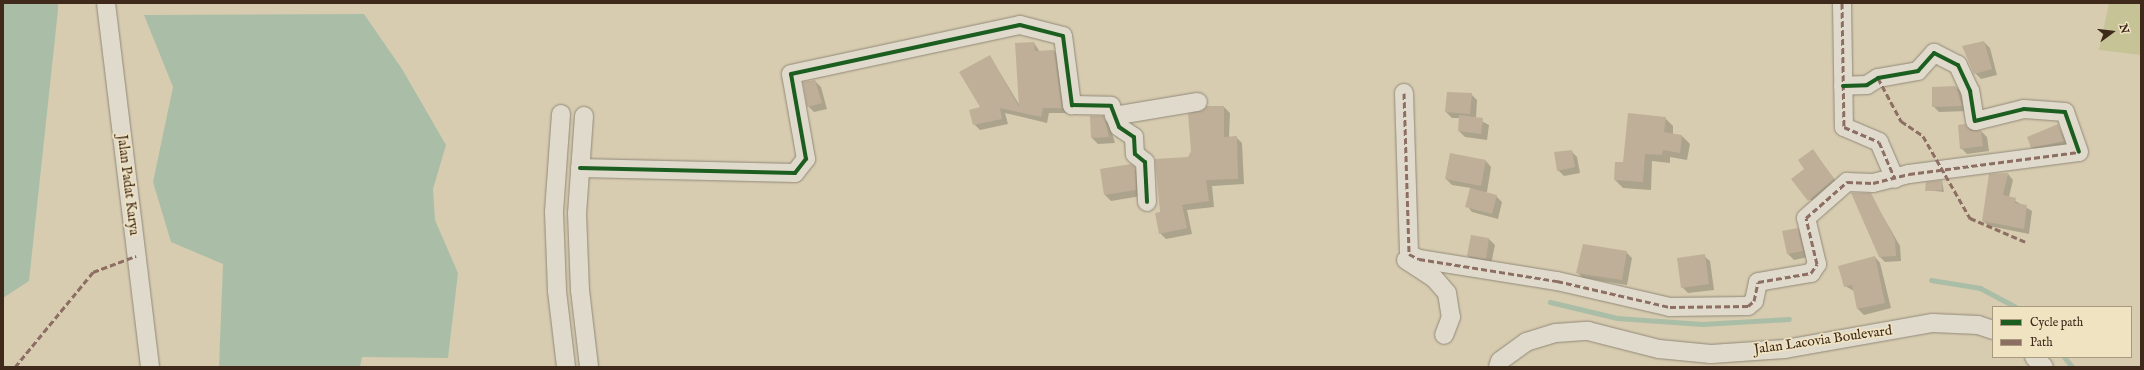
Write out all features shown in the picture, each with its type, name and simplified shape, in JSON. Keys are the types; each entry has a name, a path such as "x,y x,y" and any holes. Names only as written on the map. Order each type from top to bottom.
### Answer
{"street":[{"name":"Jalan Padat Karya","path":"106,3 150,367"},
{"path":"1842,3 1844,127 1879,142 1895,179"},
{"path":"580,168 795,173 806,159 791,74 1020,25 1063,36 1072,105 1110,106 1119,127 1134,137 1135,154 1145,162 1147,202"},
{"path":"1409,254 1419,259 1557,281 1670,307 1748,306 1754,301 1758,282 1811,273 1817,269 1807,216 1847,182 1873,183 2079,152 2065,112 2024,109 1975,121 1970,91 1958,65 1934,53 1918,71 1878,78 1867,86 1843,86"},
{"path":"1404,93 1409,254 1404,262 1434,278 1448,293 1451,317 1444,335"},
{"path":"1114,116 1198,102"},
{"path":"561,114 554,212 557,291 566,367"},
{"path":"584,116 577,213 580,290 589,367"},
{"name":"Jalan Lacovia Boulevard","path":"1498,367 1500,361 1526,342 1556,333 1588,331 1659,349 1712,354 1785,349 1933,323 1978,324 1992,330"},
{"path":"2035,358 2044,367"}],"shaded area":[{"path":"3,3 58,3 58,10 29,281 3,298"},
{"path":"2109,3 2141,3 2141,55 2099,50"},
{"path":"364,14 402,69 446,145 433,189 435,220 458,273 448,358 362,357 360,367 219,367 223,264 171,242 153,182 173,87 144,15"}],"building":[{"path":"1984,41 1992,69 1974,74 1962,46"},
{"path":"1034,42 1035,51 1054,50 1062,108 1043,108 1041,117 1000,108 1002,119 973,125 969,110 980,107 959,72 990,55 1019,107 1015,43"},
{"path":"815,80 822,103 807,107 803,82"},
{"path":"1956,86 1962,106 1932,107 1932,87"},
{"path":"1447,92 1472,93 1470,114 1445,112"},
{"path":"1207,106 1224,106 1224,137 1237,136 1238,179 1206,180 1209,201 1182,205 1187,228 1159,234 1155,213 1160,212 1155,159 1188,157 1191,151 1188,114"},
{"path":"1628,113 1666,117 1664,132 1682,135 1680,153 1663,150 1662,155 1645,154 1643,182 1614,180 1615,162 1623,162"},
{"path":"1459,115 1483,118 1481,134 1458,131"},
{"path":"1090,116 1104,116 1109,137 1091,138"},
{"path":"1965,124 1971,131 1981,130 1983,146 1960,149 1958,125"},
{"path":"2058,124 2064,141 2031,148 2027,137"},
{"path":"1813,149 1834,179 1808,201 1791,179 1804,169 1798,160"},
{"path":"1572,150 1575,167 1557,171 1554,152"},
{"path":"1450,153 1486,160 1481,186 1445,179"},
{"path":"1131,164 1135,167 1136,190 1104,195 1100,169"},
{"path":"2008,173 2003,195 2016,198 2015,203 2027,205 2024,229 1982,221 1989,174"},
{"path":"1942,180 1942,190 1925,191 1926,182"},
{"path":"1470,188 1497,195 1492,214 1465,207"},
{"path":"1851,193 1871,193 1895,240 1896,256 1879,257"},
{"path":"1798,228 1803,251 1787,254 1782,231"},
{"path":"1471,235 1489,238 1486,259 1467,256"},
{"path":"1583,244 1627,251 1622,280 1576,273"},
{"path":"1705,254 1709,284 1681,288 1677,258"},
{"path":"1875,256 1885,303 1857,309 1852,285 1844,287 1838,266"}],"waterway":[{"path":"1931,280 1980,288 2013,306"},
{"path":"1550,302 1617,318 1702,324 1789,319"},
{"path":"2065,358 2072,367"}],"marked path":[{"path":"1842,3 1844,127 1879,142 1895,179"},
{"path":"1878,78 1901,121 1923,136 1970,218 2028,243"},
{"path":"1404,93 1409,254 1419,259 1557,281 1670,307 1748,306 1754,301 1758,282 1811,273 1817,264 1806,218 1847,182 1873,183 1909,174 2079,152 2078,149"},
{"path":"15,367 93,272 136,256"}],"cycle path":[{"path":"580,168 795,173 806,159 791,74 1020,25 1063,36 1072,105 1111,106 1119,127 1134,137 1135,154 1145,162 1147,202"},
{"path":"1843,86 1867,85 1878,78 1918,71 1934,53 1958,65 1970,91 1975,121 2024,109 2065,112 2079,152"}]}
